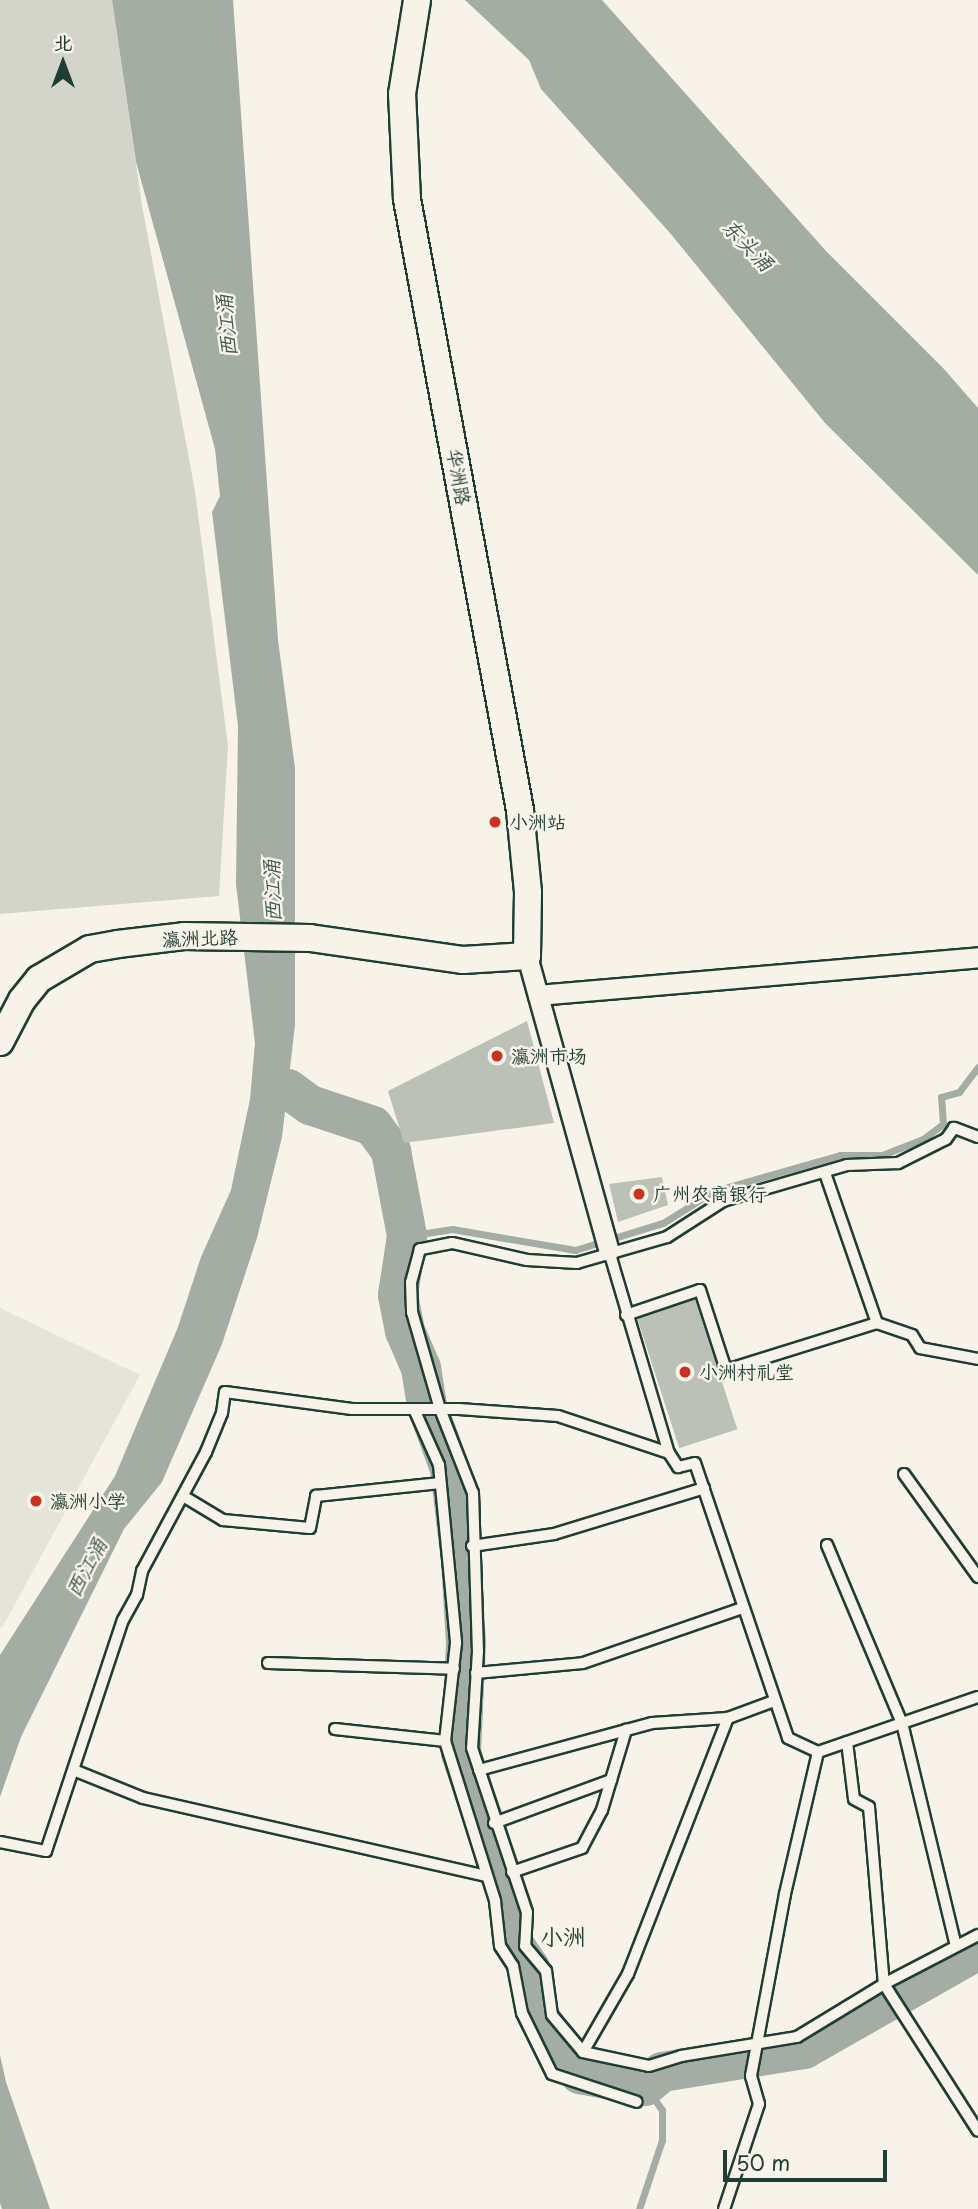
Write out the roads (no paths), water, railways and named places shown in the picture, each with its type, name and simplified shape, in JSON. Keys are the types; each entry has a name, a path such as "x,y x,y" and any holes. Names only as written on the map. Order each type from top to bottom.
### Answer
{"main road":[{"name":"华洲路","path":"417,0 402,94 403,166 520,810 528,892 527,956"},
{"name":"瀛洲北路","path":"0,1042 22,1000 63,961 90,949 184,936 310,938 463,960 527,956"}],"street":[{"path":"527,956 609,1251"},
{"path":"538,995 978,957"}],"lane":[{"path":"978,1137 954,1128 947,1139 898,1163 847,1165 723,1201 667,1237 609,1251 577,1263 527,1260 452,1243 420,1250 411,1282 412,1312 440,1409 473,1493 476,1673 472,1748 494,1823 527,1912 525,1946 546,1971 552,2015 583,2052 649,2066 681,2056 758,2041 797,2037 884,1984 978,1935"},
{"path":"825,1173 877,1323"},
{"path":"609,1251 669,1453 678,1466 695,1463 788,1738 818,1752 978,1697"},
{"path":"626,1315 700,1290 726,1370 877,1323 912,1335 920,1348 978,1359"},
{"path":"0,1842 46,1851 76,1771 123,1620 137,1595 142,1571 206,1452 225,1392 352,1409 440,1409 558,1416 669,1453"},
{"path":"414,1409 439,1465 456,1643 445,1741 495,1901 500,1946 513,1966 522,2013 552,2074 637,2102"},
{"path":"904,1474 978,1577"},
{"path":"183,1496 223,1520 310,1528 316,1496 440,1483"},
{"path":"472,1546 554,1534 704,1488"},
{"path":"827,1545 902,1723 956,1947"},
{"path":"476,1673 583,1663 743,1608"},
{"path":"268,1663 454,1669"},
{"path":"478,1770 626,1730 687,1718 728,1718 774,1701"},
{"path":"583,2052 628,1974 728,1718"},
{"path":"335,1729 445,1741"},
{"path":"512,1872 582,1848 602,1810 626,1730"},
{"path":"847,1742 854,1799 869,1807 884,1984 978,2131"},
{"path":"724,2209 760,2104 751,2076 818,1752"},
{"path":"76,1771 144,1798 485,1876"},
{"path":"494,1823 611,1780"}],"water":[{"name":"西江涌","path":"112,0 233,0 278,640 295,768 295,1025 282,1137 257,1238 222,1344 162,1482 124,1529 21,1737 0,1797 0,1655 115,1476 178,1327 201,1257 231,1190 250,1099 255,1043 236,884 238,726 212,512 220,496 215,449 136,162"},
{"name":"东头涌","path":"465,0 602,0 826,251 944,369 978,408 978,575 825,423 670,233 541,89 529,60"},
{"path":"0,2055 6,2082 50,2209 2,2209 0,2203"}],"waterway":[{"path":"407,1236 452,1229 575,1250 663,1223 714,1191 840,1155 882,1155 923,1139 943,1124 941,1097 959,1092 978,1067"},
{"path":"288,1089 310,1105 373,1126 391,1151 407,1236 398,1295 405,1331 421,1368 427,1406 450,1469 461,1561 466,1643 461,1753 513,1909 513,1943 530,1968 537,2014 580,2074 645,2086 662,2072 804,2049 978,1950"},
{"path":"639,2209 662,2140 662,2110 645,2086"}],"place":[{"name":"小洲站","path":"495,822"},
{"name":"瀛洲市场","path":"497,1056"},
{"name":"广州农商银行","path":"639,1194"},
{"name":"小洲村礼堂","path":"685,1372"},
{"name":"瀛洲小学","path":"36,1501"}],"district":[{"name":"小洲","path":"563,1936"}]}
